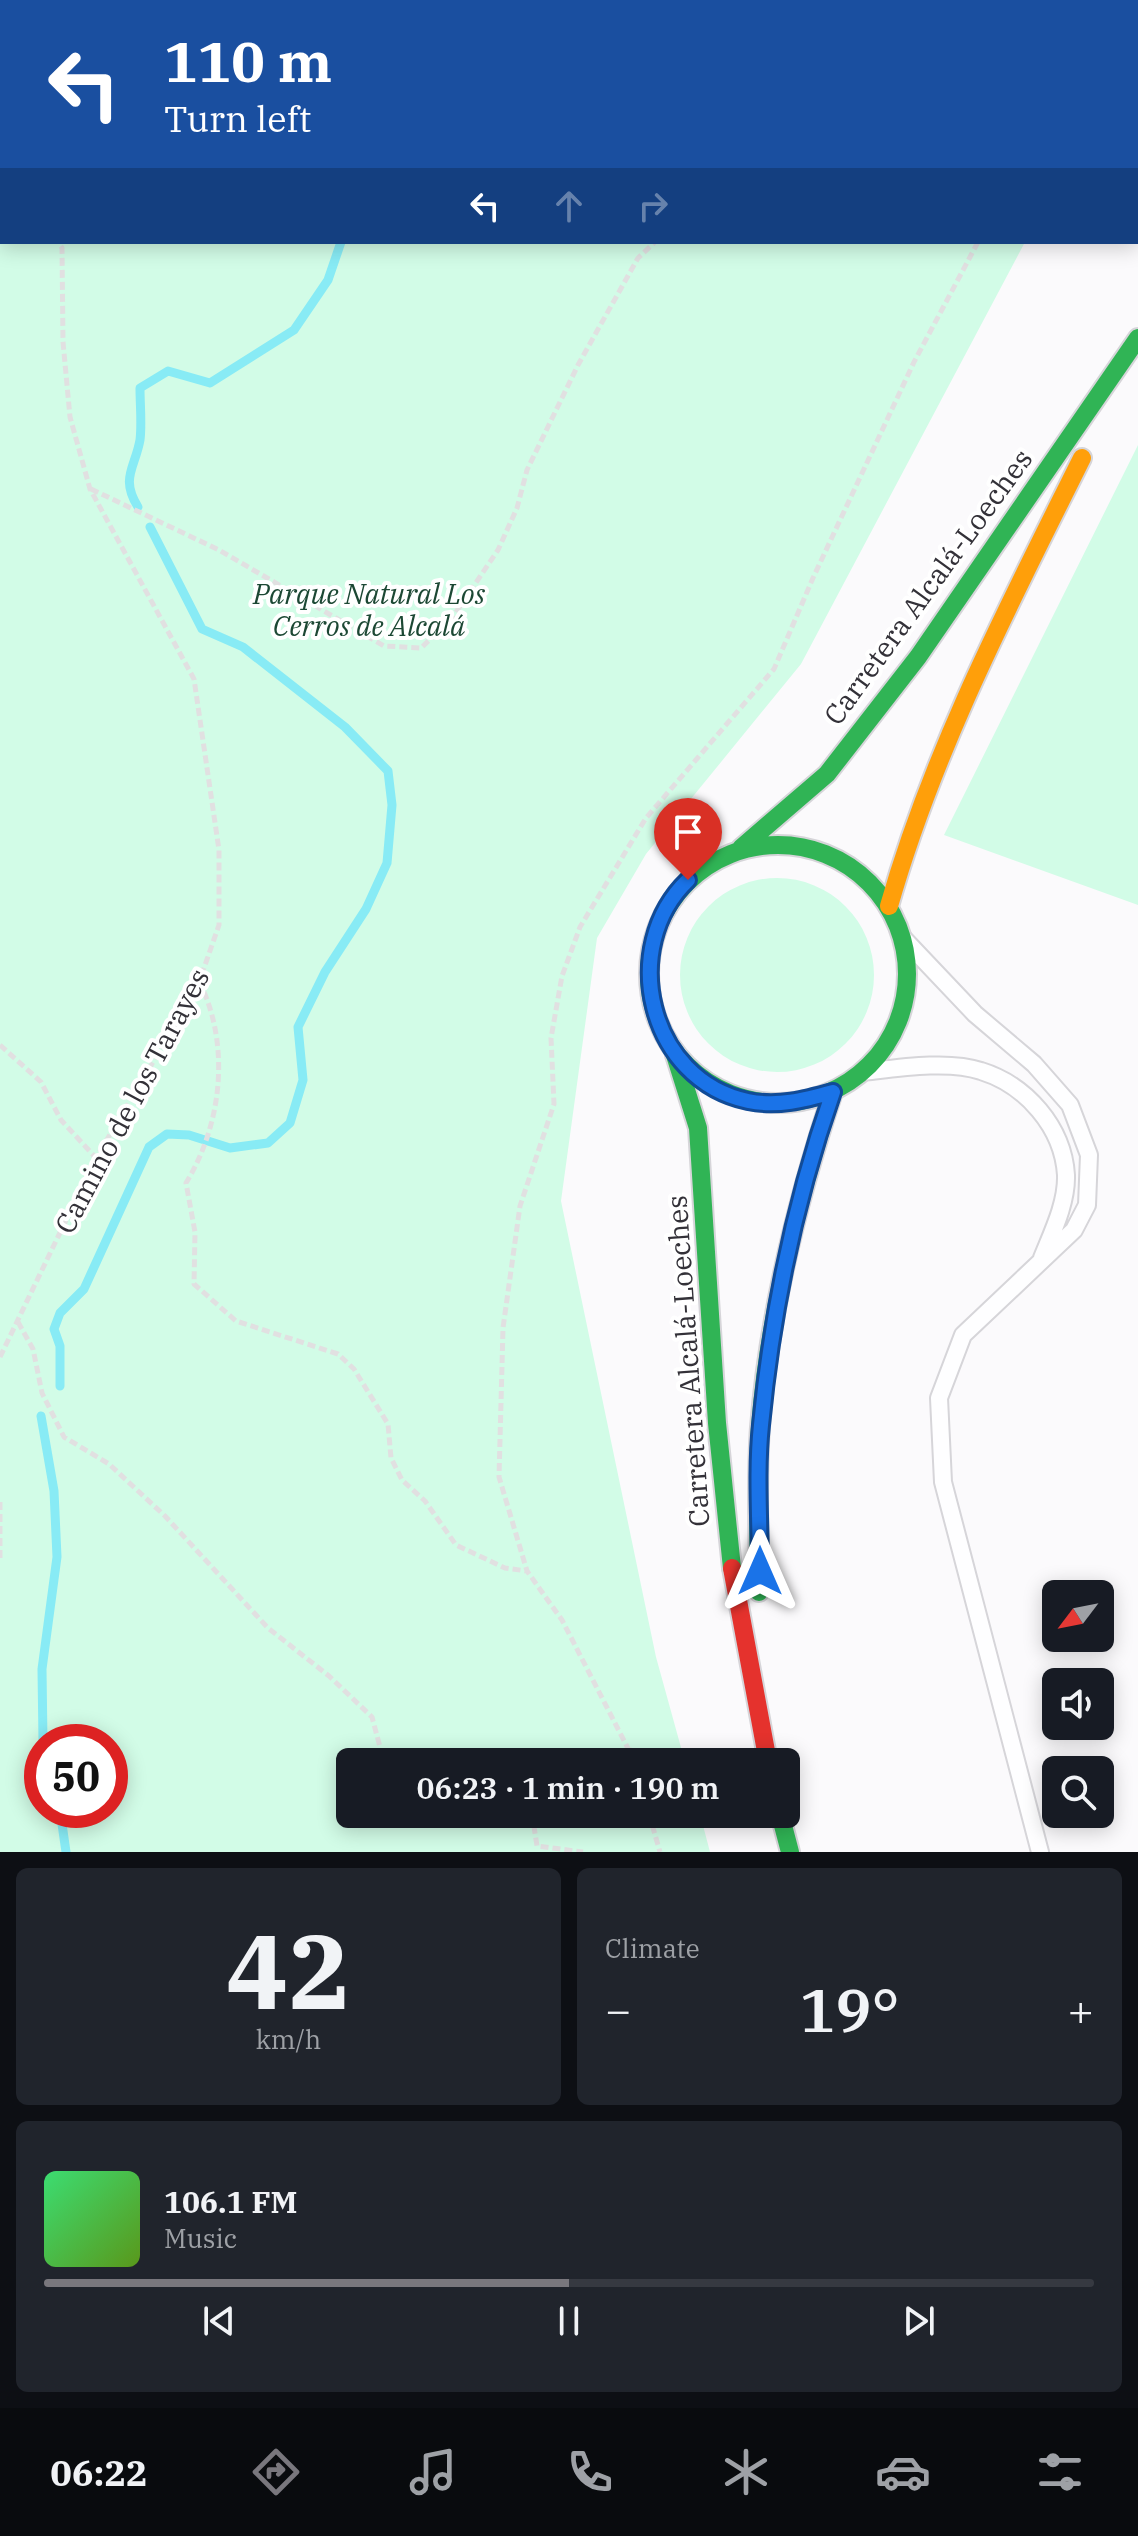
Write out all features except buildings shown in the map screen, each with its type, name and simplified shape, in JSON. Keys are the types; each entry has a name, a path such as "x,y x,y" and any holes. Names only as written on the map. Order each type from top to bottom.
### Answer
{"main road":[{"name":"Carretera Alcalá-Loeches","path":"741,848 827,774 918,657 1138,340"},
{"name":"Carretera Alcalá-Loeches","path":"889,906 906,838 936,759 1138,340"},
{"path":"783,843 825,852 861,874 889,906 902,937 908,974 903,1010 888,1044 864,1072 833,1092 790,1104 746,1101 706,1083 674,1053 654,1016 647,974 654,932 673,895 703,866 741,848 783,843"},
{"name":"Carretera Alcalá-Loeches","path":"674,1053 698,1128 717,1423 736,1602 766,1748"},
{"name":"Carretera Alcalá-Loeches","path":"768,1748 759,1600 760,1427 785,1261 814,1146 833,1092"},
{"path":"784,1828 790,1852"}],"lane":[{"path":"902,937 975,1014 1034,1064 1070,1105 1089,1155 1087,1205 1074,1230 963,1335 939,1398 943,1482 1040,1852"},
{"path":"864,1072 921,1066 980,1070 1030,1097 1058,1138 1066,1176 1058,1220 1038,1266"}],"path":[{"name":"Camino de los Tarayes","path":"0,1357 96,1158 199,981 219,925 219,850 194,679 90,489 70,417 63,342 62,248 59,244"},
{"path":"90,489 219,550 384,646 421,648 452,618 498,550 517,508 527,470 578,365 638,258 653,244"},
{"path":"631,1748 562,1620 527,1571 499,1477 503,1328 520,1206 554,1104 551,1038 562,976 580,927 646,818 774,669 914,362 977,244"},
{"path":"199,981 210,1011 219,1054 217,1104 199,1161 186,1183 195,1232 194,1284 236,1321 300,1339 338,1354 354,1369 388,1424 391,1458 402,1480 425,1501 456,1545 505,1568 527,1571"},
{"path":"0,1045 41,1082 61,1120 96,1158"},
{"path":"18,1322 33,1349 42,1393 64,1437 109,1464 165,1516 268,1628 329,1676 372,1717 380,1748"},
{"path":"0,1502 0,1559"},
{"path":"534,1828 537,1846 583,1852"},
{"path":"653,1828 660,1852"}],"green space":[{"name":"Parque Natural Los Cerros de Alcalá","path":"0,244 1024,244 801,664 646,854 597,938 561,1201 656,1657 681,1748 336,1748 336,1828 704,1828 710,1852 0,1852"},
{"path":"1138,445 1138,905 944,835"},
{"path":"777,878 796,879 814,885 846,906 867,938 873,956 873,994 867,1012 846,1044 814,1065 796,1071 777,1072 758,1071 740,1065 708,1044 687,1012 681,994 680,975 681,956 687,938 708,906 740,885 758,879"}],"waterway":[{"path":"138,507 129,480 140,440 140,388 168,371 210,383 294,330 328,280 340,244"},
{"path":"60,1386 60,1346 54,1329 60,1313 84,1289 149,1147 167,1134 189,1135 230,1148 268,1143 290,1123 303,1080 298,1027 325,972 366,909 387,863 392,805 388,771 345,727 243,647 202,629 150,527"},
{"path":"41,1416 54,1491 57,1557 42,1669 43,1724"},
{"path":"63,1828 66,1852"}],"traffic: fast":[{"path":"741,848 827,774 918,657 1138,338"},
{"path":"765,845 791,845 828,854 870,882 898,924 905,949 907,974 905,999 898,1024 870,1066 828,1094 791,1103 765,1103 728,1094 686,1066 658,1024 649,987 649,961 658,924 686,882 728,854 765,845"},
{"path":"675,1055 698,1128 717,1423 732,1568"},
{"path":"759,1592 759,1447 770,1341 796,1216 833,1092"},
{"path":"784,1828 790,1852"}],"traffic: slow":[{"path":"889,906 928,790 975,678 1082,458"}],"traffic: jam":[{"path":"732,1568 765,1748"}],"route":[{"path":"688,880 673,895 654,932 647,974 654,1016 674,1053 706,1083 746,1101 790,1104 833,1092 814,1146 785,1261 760,1427 760,1571"}]}
